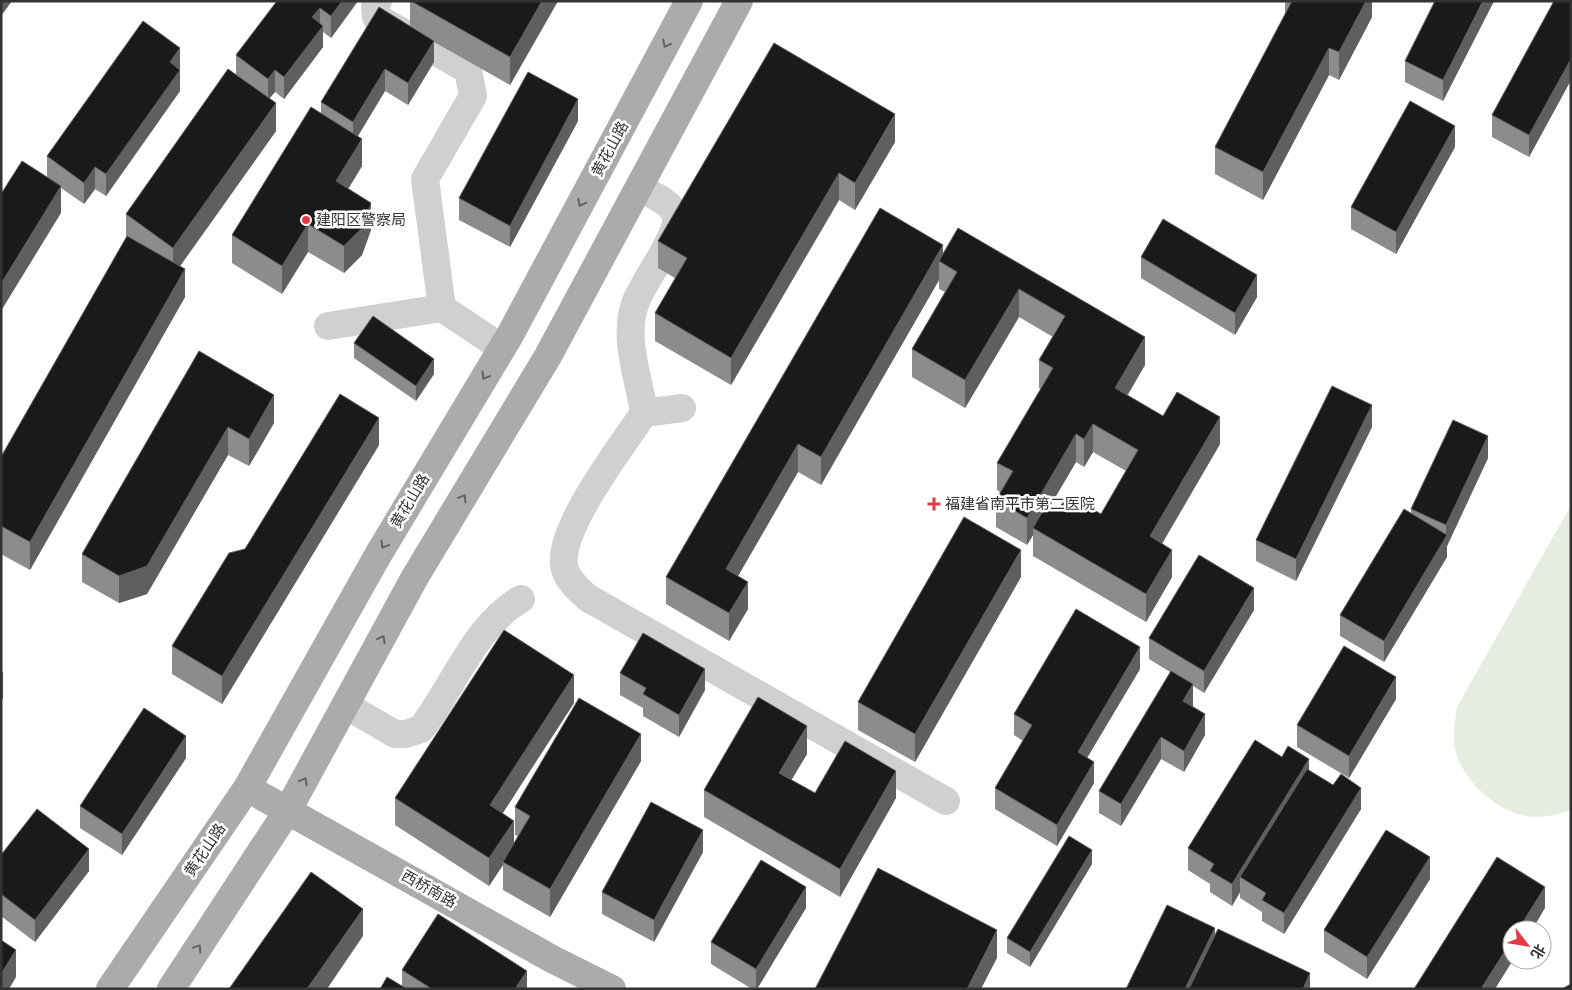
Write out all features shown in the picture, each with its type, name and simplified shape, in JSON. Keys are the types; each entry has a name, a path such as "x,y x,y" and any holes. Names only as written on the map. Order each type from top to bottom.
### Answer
{"main road":[{"name":"黄花山路","path":"110,989 247,788 378,555 502,348 689,1"},
{"path":"171,989 288,810 415,577 548,356 739,1"},
{"name":"西桥南路","path":"247,788 552,959 612,989"}],"lane":[{"path":"378,1 375,5 376,17 468,70 473,96 424,179 442,308"},
{"path":"639,188 670,206 676,218 674,231 641,290 632,319 632,354 644,414 574,522 563,554 564,567 577,589 596,603 946,801"},
{"path":"328,326 442,308 502,348"},
{"path":"644,414 682,408"},
{"path":"345,705 395,734 406,734 421,729 486,629 506,608 521,600"}],"shaded area":[{"path":"1571,505 1571,810 1531,817 1518,814 1498,804 1470,780 1458,760 1455,749 1454,738 1457,707"}],"building":[{"path":"277,1 342,1 331,16 320,8 312,17 323,26 284,77 275,70 268,79 236,55"},
{"path":"411,1 542,1 510,57"},
{"path":"1292,1 1366,1 1339,52 1329,48 1263,172 1215,147"},
{"path":"1435,1 1483,1 1443,80 1405,61"},
{"path":"1554,1 1571,1 1571,59 1529,135 1492,115"},
{"path":"379,7 434,41 408,83 385,69 353,122 321,102"},
{"path":"143,21 180,48 170,62 180,70 106,174 95,167 84,183 47,156"},
{"path":"774,43 895,114 855,183 839,173 731,358 655,313 687,258 658,241"},
{"path":"228,69 276,103 173,248 126,214"},
{"path":"528,72 578,99 510,226 459,198"},
{"path":"1410,101 1455,126 1396,232 1351,207"},
{"name":"建阳区警察局","path":"311,107 362,139 336,181 371,203 362,228 344,246 308,224 282,266 232,235"},
{"path":"22,161 61,186 1,284 1,194"},
{"path":"880,208 943,245 821,457 798,444 726,569 748,582 729,613 666,577"},
{"path":"1163,219 1257,275 1235,313 1141,257"},
{"path":"958,228 1145,337 1115,388 1163,416 1177,392 1220,417 1150,536 1172,550 1146,594 1033,528 1047,504 1058,511 1067,495 1101,514 1138,450 1093,424 1084,439 1076,434 1027,518 996,500 1013,471 997,463 1053,368 1039,360 1065,316 1019,289 965,380 912,349 957,272 939,261"},
{"path":"127,236 185,269 30,542 1,526 1,457"},
{"path":"373,316 434,359 416,386 354,343"},
{"path":"199,351 274,395 249,439 228,427 147,566 119,576 82,554"},
{"path":"1332,386 1372,405 1296,559 1256,540"},
{"path":"340,394 379,418 222,676 172,646 229,553 245,549"},
{"path":"1453,420 1488,436 1446,525 1411,509"},
{"path":"1404,509 1447,535 1384,641 1340,615"},
{"path":"964,517 1021,550 915,734 858,702"},
{"path":"1199,555 1254,588 1204,671 1149,638"},
{"path":"1076,609 1140,647 1078,752 1094,762 1057,825 995,788 1032,725 1014,714"},
{"path":"504,630 574,675 490,805 514,821 489,858 395,798"},
{"path":"643,633 705,669 679,715 643,694 646,688 620,673"},
{"path":"1344,646 1396,677 1349,756 1297,725"},
{"path":"1171,671 1193,684 1183,701 1205,714 1184,751 1161,737 1121,804 1099,791"},
{"path":"758,697 807,726 779,773 815,793 845,741 896,771 840,869 704,790"},
{"path":"579,698 641,734 550,889 503,862 530,816 515,807"},
{"path":"144,708 186,736 122,834 80,806"},
{"path":"1255,740 1282,757 1288,746 1309,759 1232,884 1210,871 1214,864 1188,848"},
{"path":"1307,769 1333,785 1341,774 1361,788 1284,913 1262,900 1266,893 1240,877"},
{"path":"651,802 703,830 654,920 602,892"},
{"path":"37,809 89,849 35,920 1,894 1,855"},
{"path":"1386,830 1430,857 1367,957 1324,930"},
{"path":"1069,836 1092,850 1030,952 1007,938"},
{"path":"1497,857 1545,887 1524,920 1502,920 1502,956 1481,989 1414,989"},
{"path":"761,860 806,887 756,969 711,942"},
{"path":"878,868 997,930 967,989 815,989"},
{"path":"311,872 363,909 307,989 229,989"},
{"path":"1167,905 1215,928 1185,989 1126,989"},
{"path":"438,914 527,971 515,989 432,989 402,970"},
{"path":"1218,929 1310,973 1303,989 1189,989"},
{"path":"1,940 16,950 1,974"},
{"path":"387,977 407,989 380,989"},
{"path":"1571,984 1571,989 1562,989"}],"place":[{"name":"建阳区警察局","path":"306,220"},
{"name":"福建省南平市第二医院","path":"934,504"}]}
